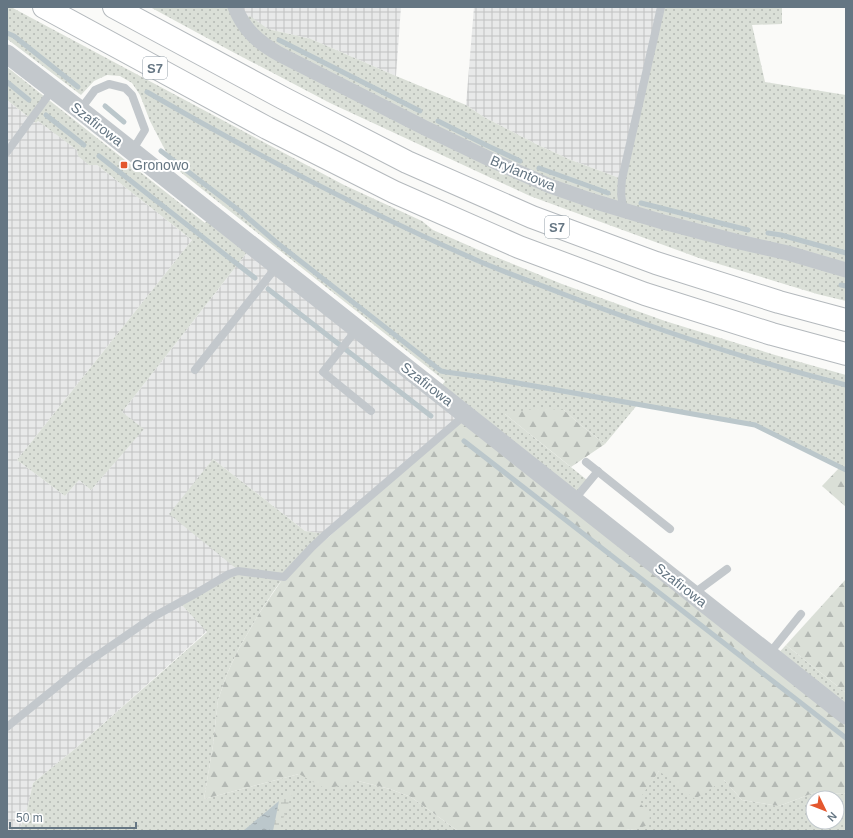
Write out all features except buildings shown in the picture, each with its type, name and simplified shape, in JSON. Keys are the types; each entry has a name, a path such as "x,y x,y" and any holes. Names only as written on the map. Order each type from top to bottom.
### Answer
{"highway":[{"name":"S7","path":"44,7 267,128 387,189 519,247 645,294 772,334 846,354"},
{"name":"S7","path":"114,7 283,98 407,162 532,217 656,263 779,302 846,320"}],"street":[{"name":"Brylantowa","path":"235,7 245,27 258,41 279,54 425,128 550,186 625,212 735,241 788,253 846,270"},
{"name":"Szafirowa","path":"7,54 846,715"}],"lane":[{"path":"625,212 621,192 622,179 661,7"},
{"path":"80,110 95,90 109,84 126,88 132,94 145,130 132,151"},
{"path":"7,152 53,89"},
{"path":"195,370 277,266"},
{"path":"357,329 323,372 371,411"},
{"path":"7,727 85,664 153,617 229,574 238,571 284,577 326,534 465,415"},
{"path":"586,462 670,529"},
{"path":"574,501 598,471"},
{"path":"693,594 727,569"},
{"path":"769,654 801,614"}],"shaded area":[{"path":"235,7 401,7 396,76 311,39 268,29 241,19"},
{"path":"474,7 661,7 622,179 571,160 538,145 484,117 466,105"},
{"path":"7,100 36,123 38,121 64,140 77,150 89,165 97,165 192,240 17,460 65,496 79,480 91,490 143,429 122,412 252,246 465,415 326,534 305,531 213,459 198,479 238,571 180,603 207,631 76,748 33,783 25,818 18,831 7,831"}],"green space":[{"path":"7,7 11,7 344,185 422,221 433,230 562,284 665,321 846,375 846,470 755,425 638,404 605,444 564,410 505,414 587,480 572,499 437,392 445,381 174,167 150,121 140,95 132,83 120,76 107,75 94,81 81,95 7,39"},
{"path":"150,7 235,7 241,19 250,16 268,29 311,39 466,105 484,117 571,160 622,179 661,7 782,7 782,24 752,25 765,82 846,95 846,301 817,294 699,258 530,196 330,103"},
{"path":"7,67 205,223 212,215 252,246 122,412 144,429 91,490 79,480 65,496 17,460 192,240 97,165 89,165 78,156 77,150 38,121 36,123 7,100"},
{"path":"533,409 564,410 605,444 571,467 505,414"},
{"path":"465,415 846,715 846,792 845,793 845,790 805,790 805,796 779,806 742,800 724,780 695,799 659,771 638,801 650,814 649,825 635,829 617,831 458,831 411,797 390,789 358,781 326,789 299,774 204,799 213,745 218,700 227,674 238,650 260,612 284,577"},
{"path":"213,459 305,531 326,534 284,577 260,612 238,650 227,674 218,700 213,745 204,799 299,774 358,781 390,789 411,797 458,831 18,831 25,818 33,783 76,748 207,632 180,603 238,570 169,514"},
{"path":"840,467 846,470 846,507 822,486"},
{"path":"846,579 846,693 786,645"},
{"path":"786,645 846,693 846,715 774,658"},
{"path":"659,771 724,780 742,800 779,806 805,796 805,830 845,830 846,792 846,831 617,831 635,829 649,814 637,801"},
{"path":"293,790 279,831 243,831"}],"water":[{"path":"279,801 273,831 243,831"}],"waterway":[{"path":"7,33 14,36 78,87"},
{"path":"279,40 420,111"},
{"path":"7,82 29,100"},
{"path":"147,92 227,137 349,201 485,264 668,332 774,366 846,385"},
{"path":"105,106 124,122"},
{"path":"46,115 84,145"},
{"path":"438,121 520,161"},
{"path":"161,151 241,212 276,242 441,371 489,378 755,425 846,470"},
{"path":"99,156 255,278"},
{"path":"539,168 608,193"},
{"path":"641,203 748,230"},
{"path":"768,233 781,235 846,253"},
{"path":"841,285 846,286"},
{"path":"268,289 431,416"},
{"path":"464,441 846,738"}],"place":[{"name":"Gronowo","path":"124,165"}]}
